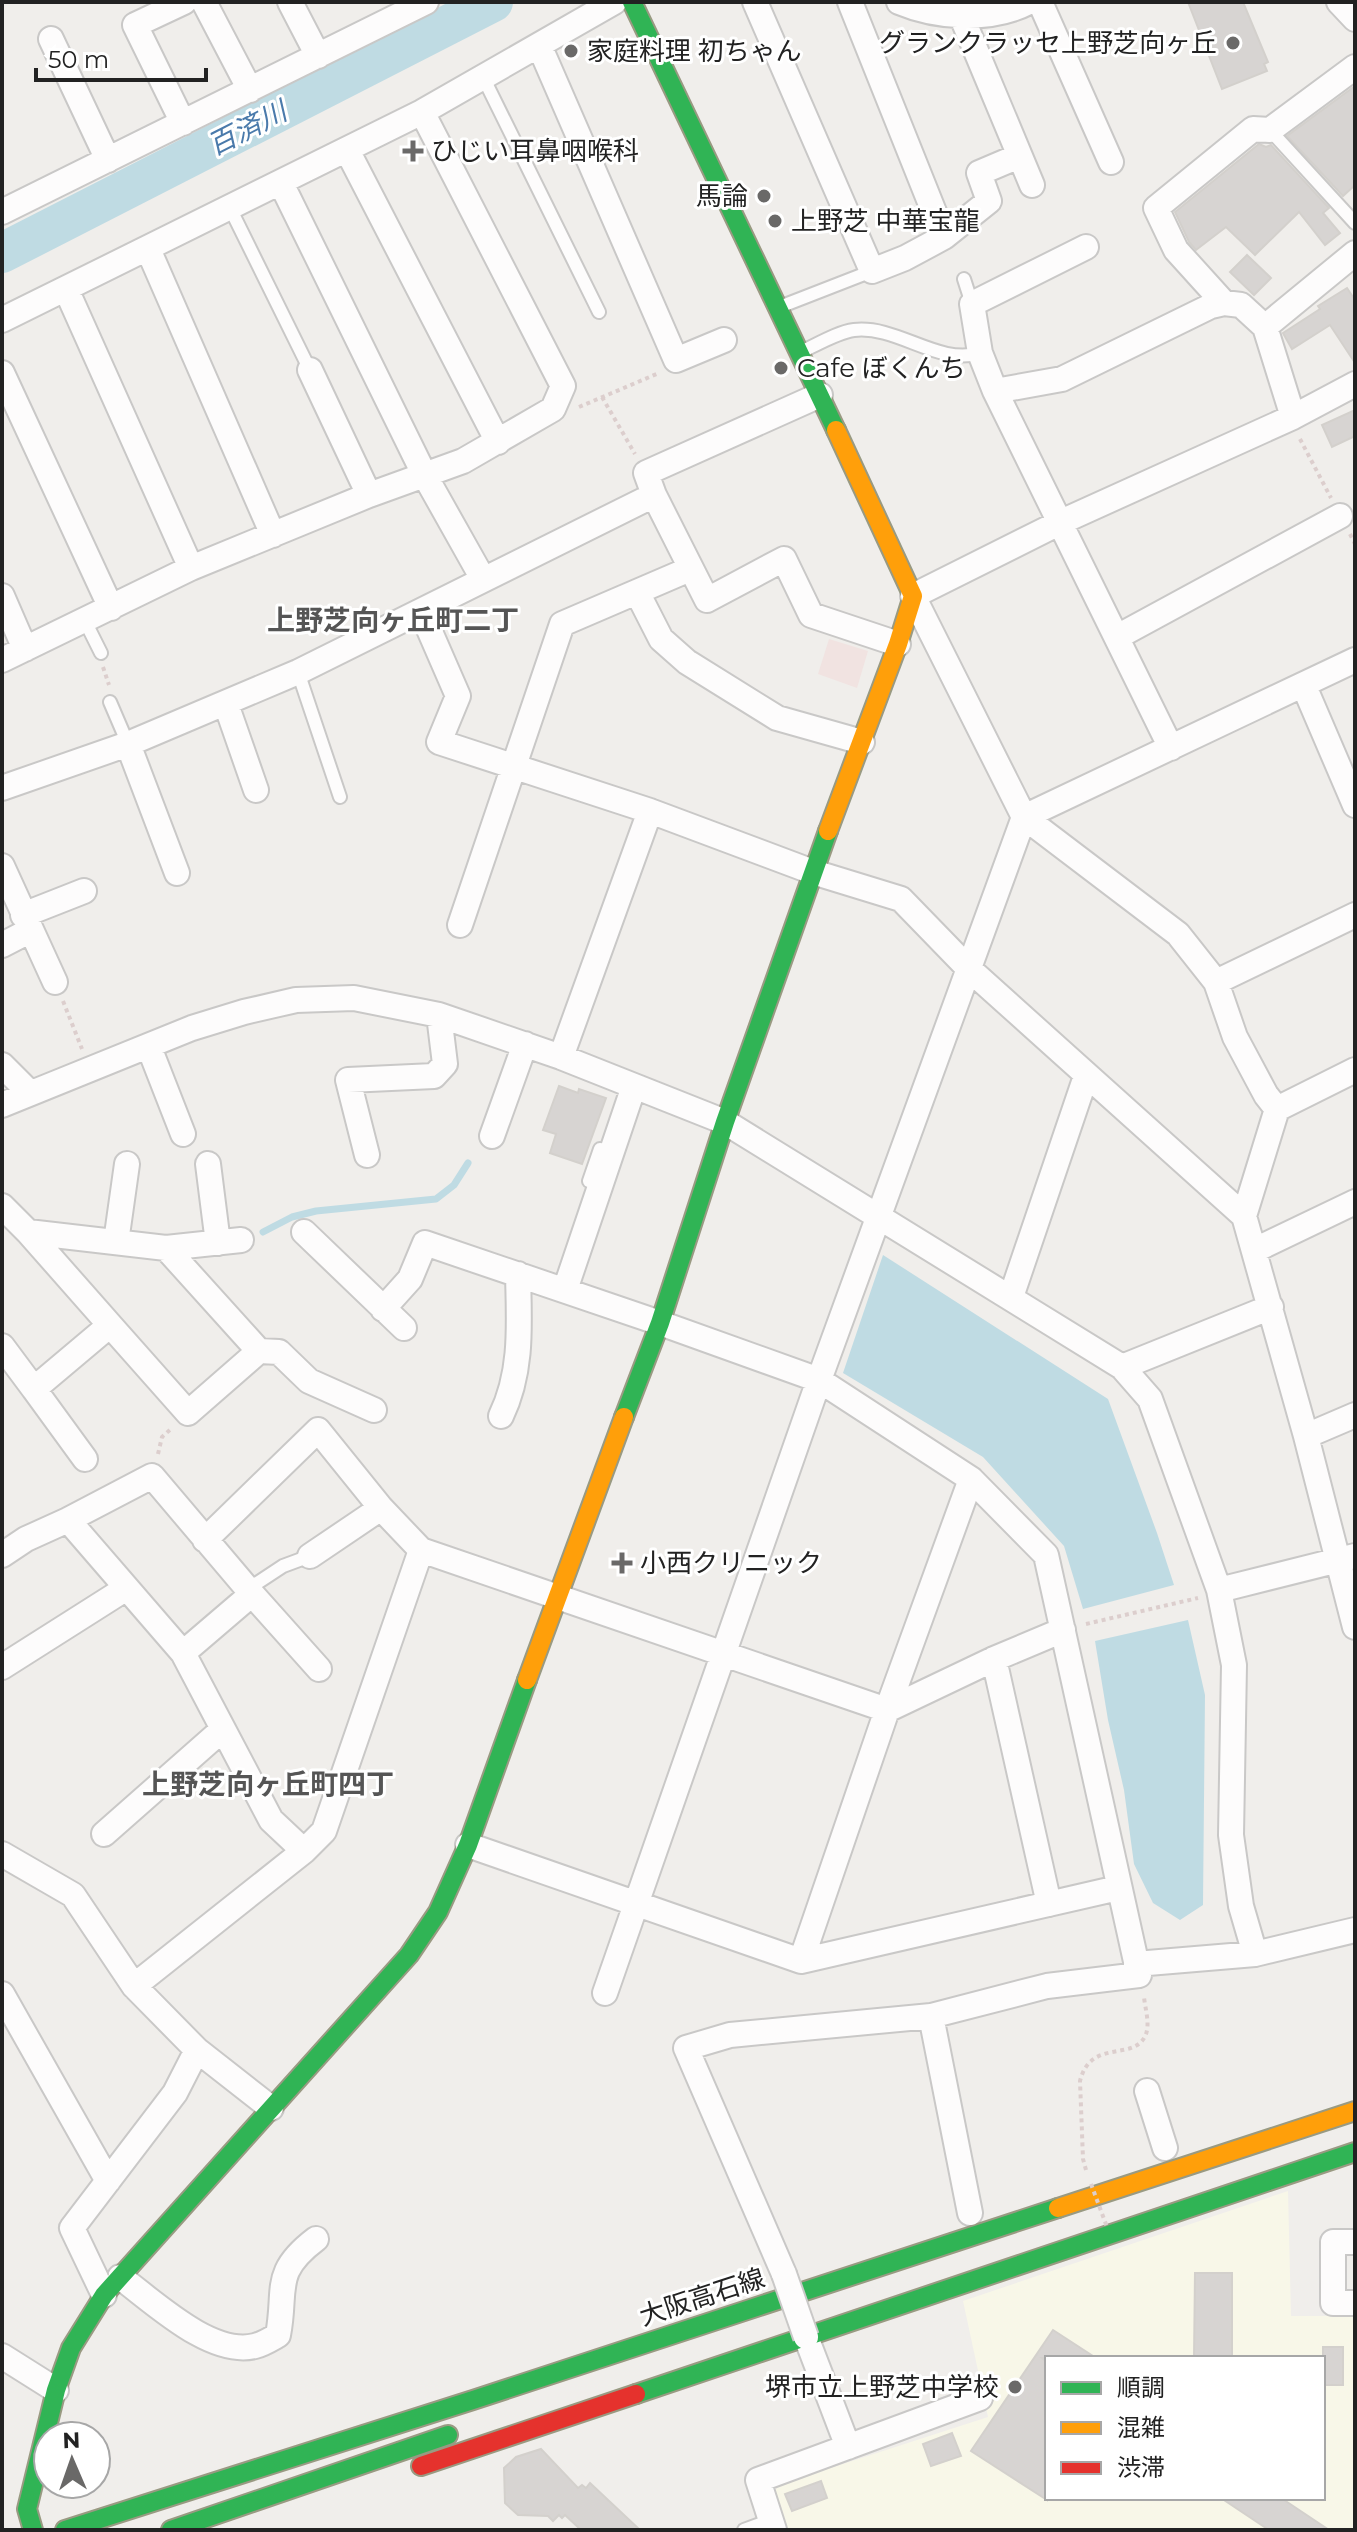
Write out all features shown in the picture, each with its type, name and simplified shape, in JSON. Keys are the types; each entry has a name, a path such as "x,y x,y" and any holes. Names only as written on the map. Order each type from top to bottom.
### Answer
{"main road":[{"path":"33,2530 27,2509 56,2390 71,2348 112,2286 409,1955 438,1912 468,1845 557,1596 660,1323 725,1122 913,596 779,307 632,2"},
{"name":"大阪高石線","path":"65,2530 1355,2111"},
{"path":"410,2470 1355,2152"},
{"path":"873,2288 932,2269"},
{"name":"大阪高石線","path":"786,2318 815,2308"},
{"path":"171,2530 462,2430"},
{"path":"233,2477 306,2432"},
{"path":"240,2506 279,2510 302,2505"}],"street":[{"path":"183,123 135,25 184,2"},
{"path":"204,2 250,90"},
{"path":"290,2 318,56"},
{"path":"2,212 318,56 397,8 426,2"},
{"path":"2,320 422,112 614,2"},
{"path":"755,2 872,271 944,237 989,201 979,173 1019,156"},
{"path":"850,2 944,237"},
{"path":"899,2 919,10 961,15 1004,13 1029,2"},
{"path":"1040,2 1111,162"},
{"path":"1339,2 1355,19"},
{"path":"961,15 1032,185"},
{"path":"51,39 108,160"},
{"path":"539,45 676,360 724,340"},
{"path":"1224,303 1176,250 1156,208 1253,129 1270,130 1355,67"},
{"path":"2,660 191,568 369,495 463,461 553,409 563,386 422,112"},
{"path":"347,150 498,442"},
{"path":"281,183 424,474 483,579"},
{"path":"1086,247 972,304 980,353 995,391 1171,748"},
{"path":"148,249 273,535"},
{"path":"1265,327 1355,253"},
{"path":"66,289 191,568"},
{"path":"995,391 1062,379 1211,306 1224,303 1241,305 1265,327 1291,418"},
{"path":"310,370 369,495"},
{"path":"2,373 111,608"},
{"path":"1277,1109 1266,1095 1235,1037 1216,982 1178,934 1024,817 913,596 1061,522 1291,418 1355,384"},
{"path":"2,788 128,744 298,672 483,579 650,484 820,395"},
{"path":"650,484 707,600 784,559 811,615 898,644"},
{"path":"1117,637 1340,516"},
{"path":"460,925 562,624 690,569"},
{"path":"637,592 661,639 687,662 777,718 862,742"},
{"path":"2,596 25,649"},
{"path":"421,611 458,696 439,742 650,811 813,872 901,899 968,968 1244,1216 1306,1436 1346,1558 1355,1627"},
{"path":"605,1993 819,1380 1024,817 1355,660"},
{"path":"1304,686 1355,805"},
{"path":"226,704 256,790"},
{"path":"128,744 177,873"},
{"path":"561,1057 650,811"},
{"path":"2,866 55,982"},
{"path":"2,945 27,922 84,891"},
{"path":"1216,982 1355,915"},
{"path":"2,1105 192,1028 296,1000 354,998 439,1015 561,1057 725,1122 1122,1367 1150,1399 1219,1590 1234,1665 1231,1835 1241,1906 1255,1954"},
{"path":"367,1155 348,1080 434,1076 445,1064 439,1015"},
{"path":"492,1136 525,1044"},
{"path":"149,1047 183,1134"},
{"path":"2,1065 30,1093"},
{"path":"1244,1216 1277,1109 1355,1070"},
{"path":"1011,1297 1086,1076"},
{"path":"565,1290 629,1084"},
{"path":"116,1242 127,1164"},
{"path":"28,1232 166,1248 230,1241 208,1164"},
{"path":"1255,1250 1355,1202"},
{"path":"2,1206 188,1413 259,1351 279,1352 309,1381 374,1410"},
{"path":"304,1232 404,1328"},
{"path":"383,1309 410,1279 425,1243 819,1380 971,1479 1046,1555 1138,1969"},
{"path":"166,1248 259,1351"},
{"path":"501,1416 511,1397 519,1347 518,1274"},
{"path":"1122,1367 1271,1307"},
{"path":"34,1389 110,1325"},
{"path":"2,1346 85,1459"},
{"path":"205,1540 318,1430 343,1396"},
{"path":"1306,1436 1355,1415"},
{"path":"318,1430 381,1508 421,1550 887,1710 1063,1630"},
{"path":"6,1545 68,1520 152,1476 319,1669"},
{"path":"801,1961 971,1479"},
{"path":"310,1556 381,1508"},
{"path":"68,1520 183,1653 271,1820 304,1851"},
{"path":"134,1986 304,1851 324,1831 421,1550"},
{"path":"1219,1590 1346,1558"},
{"path":"2,1667 125,1589"},
{"path":"183,1653 250,1591"},
{"path":"994,1659 1049,1904"},
{"path":"104,1834 222,1730"},
{"path":"468,1845 801,1961 1118,1888"},
{"path":"2,1854 73,1895 134,1986 197,2050 271,2108"},
{"path":"848,2447 783,2274 686,2048 730,2035 931,2016 1047,1986 1138,1969 1255,1954 1355,1930"},
{"path":"2,1994 108,2181"},
{"path":"931,2016 970,2213"},
{"path":"197,2050 175,2093 72,2228 112,2286 226,2346 254,2347 278,2335 280,2293 290,2263 316,2239"},
{"path":"1147,2091 1166,2148"},
{"path":"1355,2242 1333,2242 1333,2303 1355,2303"},
{"path":"2,2356 56,2390"},
{"path":"772,2525 758,2480 980,2398"}],"lane":[{"path":"483,77 599,312"},
{"path":"1270,130 1355,223"},
{"path":"230,208 310,370"},
{"path":"779,307 872,271"},
{"path":"964,279 972,304"},
{"path":"800,352 853,330 881,331 930,349 966,357 980,353"},
{"path":"85,621 101,653"},
{"path":"298,672 340,797"},
{"path":"110,702 128,744"},
{"path":"589,1181 629,1084"},
{"path":"250,1591 283,1566 310,1556"},
{"path":"744,2530 772,2525"}],"path":[{"path":"577,408 672,367"},
{"path":"602,397 650,484"},
{"path":"1291,418 1355,544"},
{"path":"101,653 112,694 110,702"},
{"path":"55,982 90,1070"},
{"path":"152,1476 162,1437 188,1413"},
{"path":"1090,1623 1189,1602 1219,1590"},
{"path":"1088,2174 1083,2159 1080,2081 1083,2070 1103,2052 1132,2049 1145,2036 1147,2022 1138,1969"},
{"path":"1091,2184 1107,2227"}],"shaded area":[{"path":"829,639 868,651 857,688 818,674"},
{"name":"堺市立上野芝中学校","path":"1288,2191 1291,2316 1355,2316 1355,2530 787,2530 774,2494 778,2485 988,2417 963,2301"}],"water":[{"path":"883,1255 1108,1399 1174,1585 1083,1609 1064,1546 983,1457 843,1373"},
{"path":"1188,1620 1205,1695 1203,1905 1180,1920 1153,1903 1134,1864 1124,1790 1095,1641"}],"building":[{"name":"グランクラッセ上野芝向ヶ丘","path":"1188,2 1243,2 1268,62 1264,64 1267,71 1222,89"},
{"path":"1355,86 1355,185 1343,196 1287,136"},
{"path":"1259,144 1266,147 1271,145 1329,208 1323,213 1340,233 1325,245 1299,212 1255,255 1226,227 1196,250 1175,212"},
{"path":"1247,255 1271,278 1254,295 1230,272"},
{"path":"1347,288 1355,300 1355,363 1330,325 1292,349 1283,333"},
{"path":"1355,410 1355,436 1332,447 1322,425"},
{"path":"559,1086 606,1098 582,1164 550,1153 556,1134 543,1130"},
{"path":"1195,2273 1232,2273 1232,2356 1194,2356"},
{"path":"1053,2330 1093,2356 1042,2358 1045,2360 1045,2499 971,2451"},
{"path":"1323,2347 1343,2347 1343,2385 1325,2385"},
{"path":"952,2433 961,2456 931,2466 923,2444"},
{"path":"541,2449 578,2488 582,2485 586,2488 590,2483 640,2530 581,2530 565,2515 562,2518 559,2515 553,2521 548,2516 518,2515 505,2503 504,2468 516,2457"},
{"path":"821,2481 827,2498 792,2511 785,2494"},
{"path":"1224,2500 1284,2500 1329,2530 1269,2530"}],"waterway":[{"name":"百済川","path":"2,253 493,2"},
{"path":"263,1232 292,1217 316,1211 436,1199 454,1185 468,1163"}],"traffic: fast":[{"path":"632,2 836,430"},
{"path":"624,1417 660,1323 725,1122 828,831"},
{"path":"33,2530 27,2509 56,2390 71,2348 104,2295 409,1955 438,1912 468,1845 527,1680"},
{"path":"636,2394 1355,2152"},
{"path":"65,2530 1058,2208"},
{"path":"171,2530 448,2435"}],"traffic: slow":[{"path":"828,831 913,596 836,430"},
{"path":"527,1680 624,1417"},
{"path":"1058,2208 1355,2111"}],"traffic: jam":[{"path":"421,2466 636,2394"}],"place":[{"name":"グランクラッセ上野芝向ヶ丘","path":"1233,43"},
{"name":"家庭料理 初ちゃん","path":"571,51"},
{"name":"ひじい耳鼻咽喉科","path":"413,151"},
{"name":"馬論","path":"764,196"},
{"name":"上野芝 中華宝龍","path":"775,221"},
{"name":"Cafe ぼくんち","path":"781,368"},
{"name":"小西クリニック","path":"622,1563"},
{"name":"堺市立上野芝中学校","path":"1015,2387"}],"district":[{"name":"上野芝向ヶ丘町二丁","path":"393,620"},
{"name":"上野芝向ヶ丘町四丁","path":"268,1784"}]}
